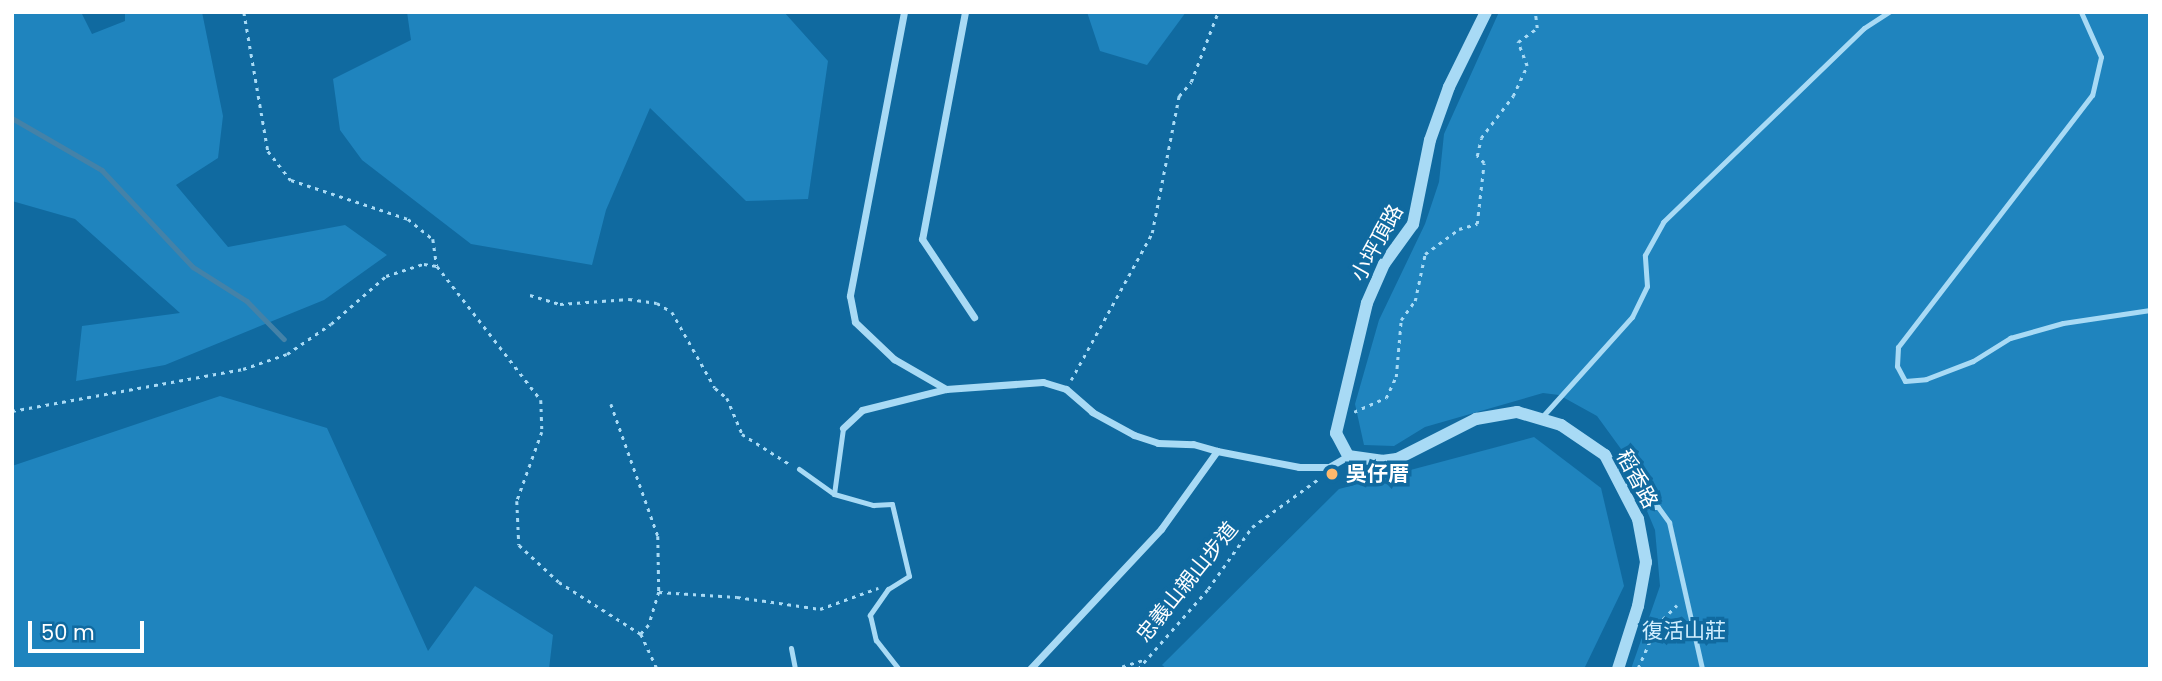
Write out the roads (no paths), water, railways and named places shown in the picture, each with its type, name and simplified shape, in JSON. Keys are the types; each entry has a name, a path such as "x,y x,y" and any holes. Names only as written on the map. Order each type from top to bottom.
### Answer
{"street":[{"path":"904,12 850,296 855,322 894,359 946,390"},
{"path":"965,12 922,239 974,317"},
{"name":"小坪頂路","path":"1348,456 1339,446 1339,419 1367,303 1384,264 1413,224 1430,140 1449,87 1486,12"},
{"path":"843,428 862,410 946,390 1043,382 1066,389 1092,412 1134,435 1158,443 1193,444 1299,467 1329,467 1348,456"},
{"name":"稻香路","path":"1348,456 1367,462 1397,459 1496,412 1541,418 1561,425 1605,455 1632,507 1646,562 1638,606 1618,669"},
{"path":"1030,669 1161,528 1217,451"}],"lane":[{"path":"1541,418 1632,317 1647,286 1645,255 1663,222 1864,27 1889,12"},
{"path":"2081,12 2101,57 2092,94 1898,347 1897,366 1905,381 1926,379 1973,361 2010,338 2063,323 2150,310"},
{"path":"834,494 843,428"},
{"path":"799,469 834,494 873,505 892,504 909,576 888,589 870,615 876,640 899,669"},
{"path":"1632,507 1658,507 1665,512 1684,604 1702,669"},
{"path":"791,648 795,669"}],"waterway":[{"path":"12,118 102,170 193,267 247,301 284,339"}],"place":[{"name":"吳仔厝","path":"1332,474"}],"park label":[{"name":"復活山莊","path":"1684,631"}]}
